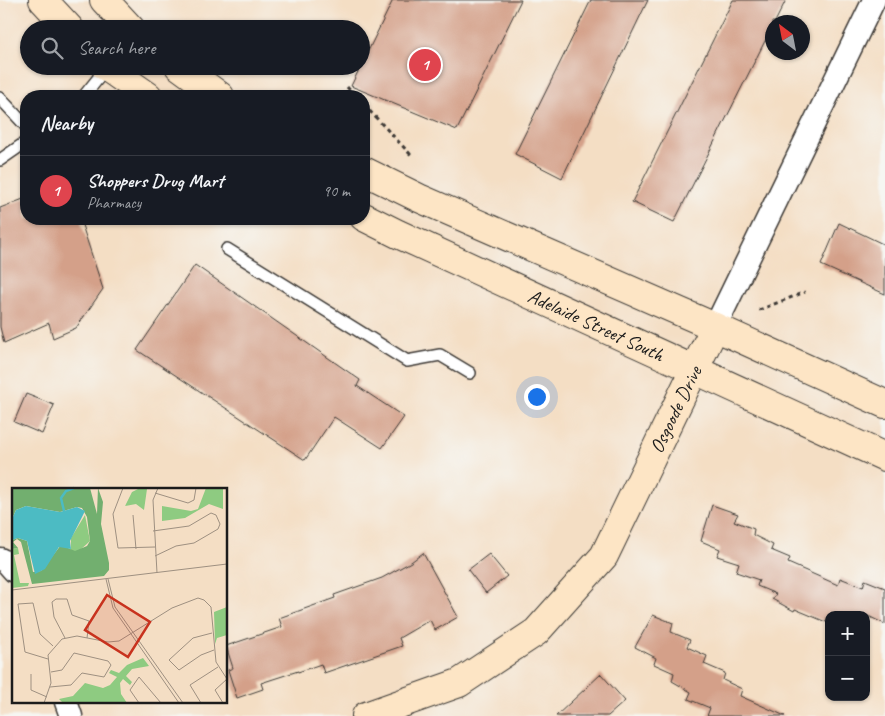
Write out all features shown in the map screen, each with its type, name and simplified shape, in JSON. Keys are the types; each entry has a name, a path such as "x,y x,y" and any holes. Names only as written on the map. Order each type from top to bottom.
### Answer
{"street":[{"path":"43,0 62,20"},
{"path":"104,0 123,20"},
{"name":"Osgoode Drive","path":"366,716 459,683 536,632 604,556 874,0"},
{"path":"118,75 140,90"},
{"path":"191,75 212,90"},
{"path":"370,174 419,198 715,327 885,404"},
{"name":"Adelaide Street South","path":"370,220 885,457"},
{"path":"0,559 12,569"},
{"path":"67,704 71,716"}],"lane":[{"path":"89,90 101,75"},
{"path":"0,98 20,120"},
{"path":"0,160 20,146"},
{"path":"227,249 407,360 440,355 470,373"}],"path":[{"path":"347,87 350,90"},
{"path":"370,111 412,156"},
{"path":"759,310 805,292"}],"building":[{"path":"393,0 521,0 457,130 370,94 370,90 361,90 351,86 356,75 370,75 370,47"},
{"path":"591,0 648,0 562,178 515,154"},
{"path":"733,0 786,0 778,15 765,15 765,41 674,222 632,202"},
{"path":"20,200 20,225 82,225 103,289 76,328 53,338 49,323 4,343 0,327 0,208"},
{"path":"839,223 885,245 885,294 821,265"},
{"path":"195,265 360,380 357,386 404,417 382,448 334,417 305,460 137,350"},
{"path":"26,394 54,405 42,434 14,422"},
{"path":"712,505 738,514 734,521 754,529 753,535 773,545 771,550 790,558 788,563 838,585 840,578 863,587 865,580 885,588 885,624 870,617 870,611 825,611 825,622 795,609 794,611 772,599 776,594 757,586 759,580 736,572 739,563 717,556 720,549 701,541"},
{"path":"423,553 458,617 435,630 430,620 399,638 402,646 324,673 321,664 298,671 261,683 263,689 237,698 228,670 233,668 228,645 282,627 279,618 335,598 334,595 382,578"},
{"path":"489,554 507,576 486,593 468,570"},
{"path":"653,615 673,623 671,632 690,640 687,647 707,656 704,664 725,673 723,680 742,689 740,696 785,716 707,716 710,708 688,699 691,692 672,681 674,673 654,664 656,658 635,647"},
{"path":"601,674 625,701 608,716 556,716"}],"place":[{"name":"Shoppers Drug Mart","path":"425,65"}]}
